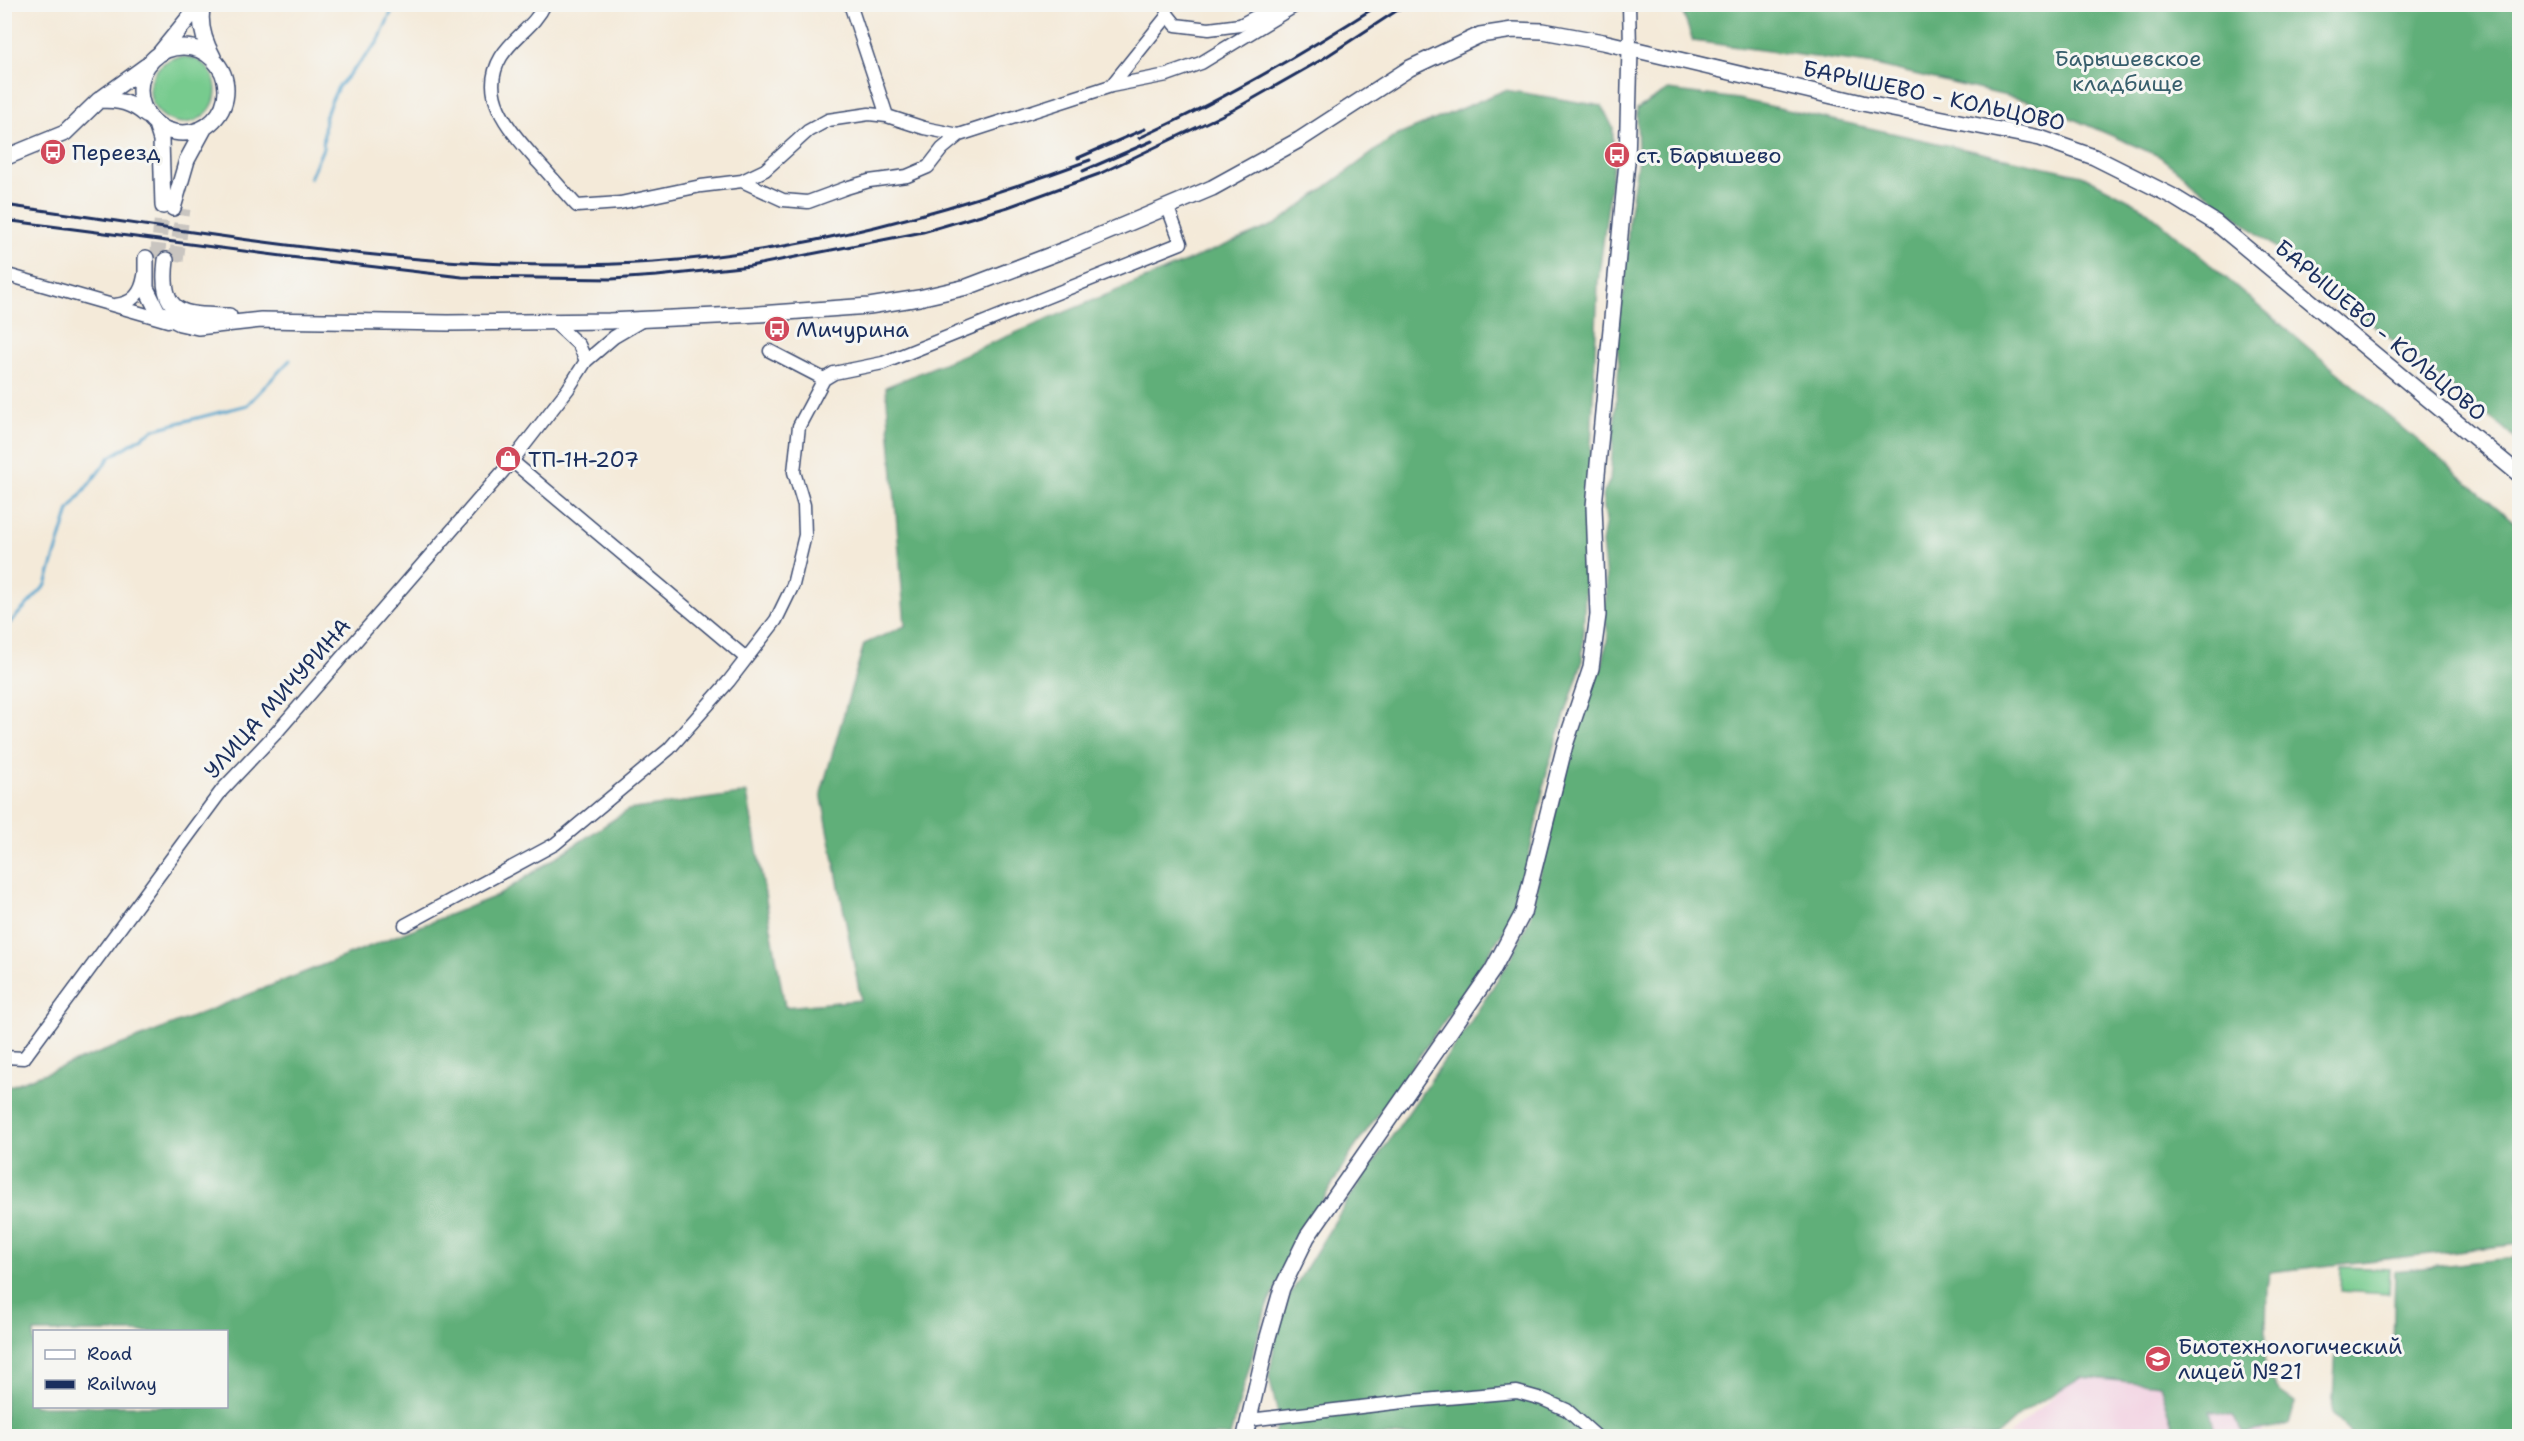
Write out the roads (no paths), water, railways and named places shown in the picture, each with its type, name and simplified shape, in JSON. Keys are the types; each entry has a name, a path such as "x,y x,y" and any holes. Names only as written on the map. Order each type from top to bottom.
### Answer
{"main road":[{"path":"202,4 203,41 223,72 227,86 226,100 221,113 205,128 187,160 168,207 161,140 153,121 143,106 140,93 141,78 153,59 202,4"},
{"name":"БАРЫШЕВО - КОЛЬЦОВО","path":"240,320 554,322 869,306 919,298 966,286 1168,208 1212,188 1299,140 1410,68 1480,35 1513,30 1543,31 1603,42 1862,103 2040,138 2094,157 2172,196 2216,223 2520,475"},
{"path":"4,158 64,133 99,100 153,59 172,48 188,47 202,51 214,59"},
{"path":"1245,1437 1282,1288 1306,1237 1492,971 1523,913 1565,745 1591,668 1598,615 1594,506 1627,162 1630,49"},
{"path":"99,100 116,100 133,104 153,121 179,133 205,128"},
{"path":"161,259 154,273 155,288 164,304 177,315 199,321 240,320 198,327 180,323 158,312 146,288 144,275 161,259"}],"street":[{"path":"545,4 541,14 513,40 500,58 493,75 493,90 496,106 509,128 577,206 620,203 701,186 742,181 765,170 808,131 828,120 869,114 887,116 924,128 959,135"},
{"path":"850,4 887,116"},
{"path":"1111,86 1166,10 1176,25 1209,29 1240,25 1279,4"},
{"path":"742,181 794,203 808,202 869,181 907,176 928,167 942,149 959,135 1111,86 1167,75 1201,63 1298,4"},
{"path":"1629,4 1630,49"},
{"path":"405,925 555,844 669,749 729,681 776,621 793,585 805,535 804,505 794,472 799,426 824,379 834,373 883,363 1181,243 1168,208"},
{"path":"4,274 155,318 180,323"},
{"path":"114,305 127,304 137,296 142,288 144,275"},
{"name":"УЛИЦА МИЧУРИНА","path":"4,1057 24,1058 222,790 276,733 512,461 568,389 586,361 614,338 644,319"},
{"path":"554,322 579,345 586,361"},
{"path":"771,351 824,379"},
{"path":"512,461 746,658"},
{"path":"1249,1420 1412,1401 1517,1392 1568,1410 1596,1437"}],"waterway":[{"path":"310,178 323,148 325,118 338,87 378,42 395,4"},
{"path":"4,629 46,585 69,510 110,457 155,429 247,405 290,360"}],"tunnel":[{"path":"157,259 163,206"},
{"path":"176,261 183,209"}],"railway":[{"path":"1139,138 1262,76 1380,4"},
{"path":"4,220 462,277 612,279 750,266 923,232 1008,207 1099,174 1233,110 1321,60 1407,4"},
{"path":"1078,158 1145,129"},
{"path":"1083,171 1152,141"},
{"path":"4,205 247,240 410,258 491,264 573,265 654,262 766,249 876,227 984,196 1090,160"}],"place":[{"name":"Переезд","path":"53,152"},
{"name":"ст. Барышево","path":"1617,155"},
{"name":"Мичурина","path":"777,329"},
{"name":"ТП-1Н-207","path":"508,459"},
{"name":"Биотехнологический лицей №21","path":"2158,1359"}],"park label":[{"name":"Барышевское кладбище","path":"2128,70"}]}
